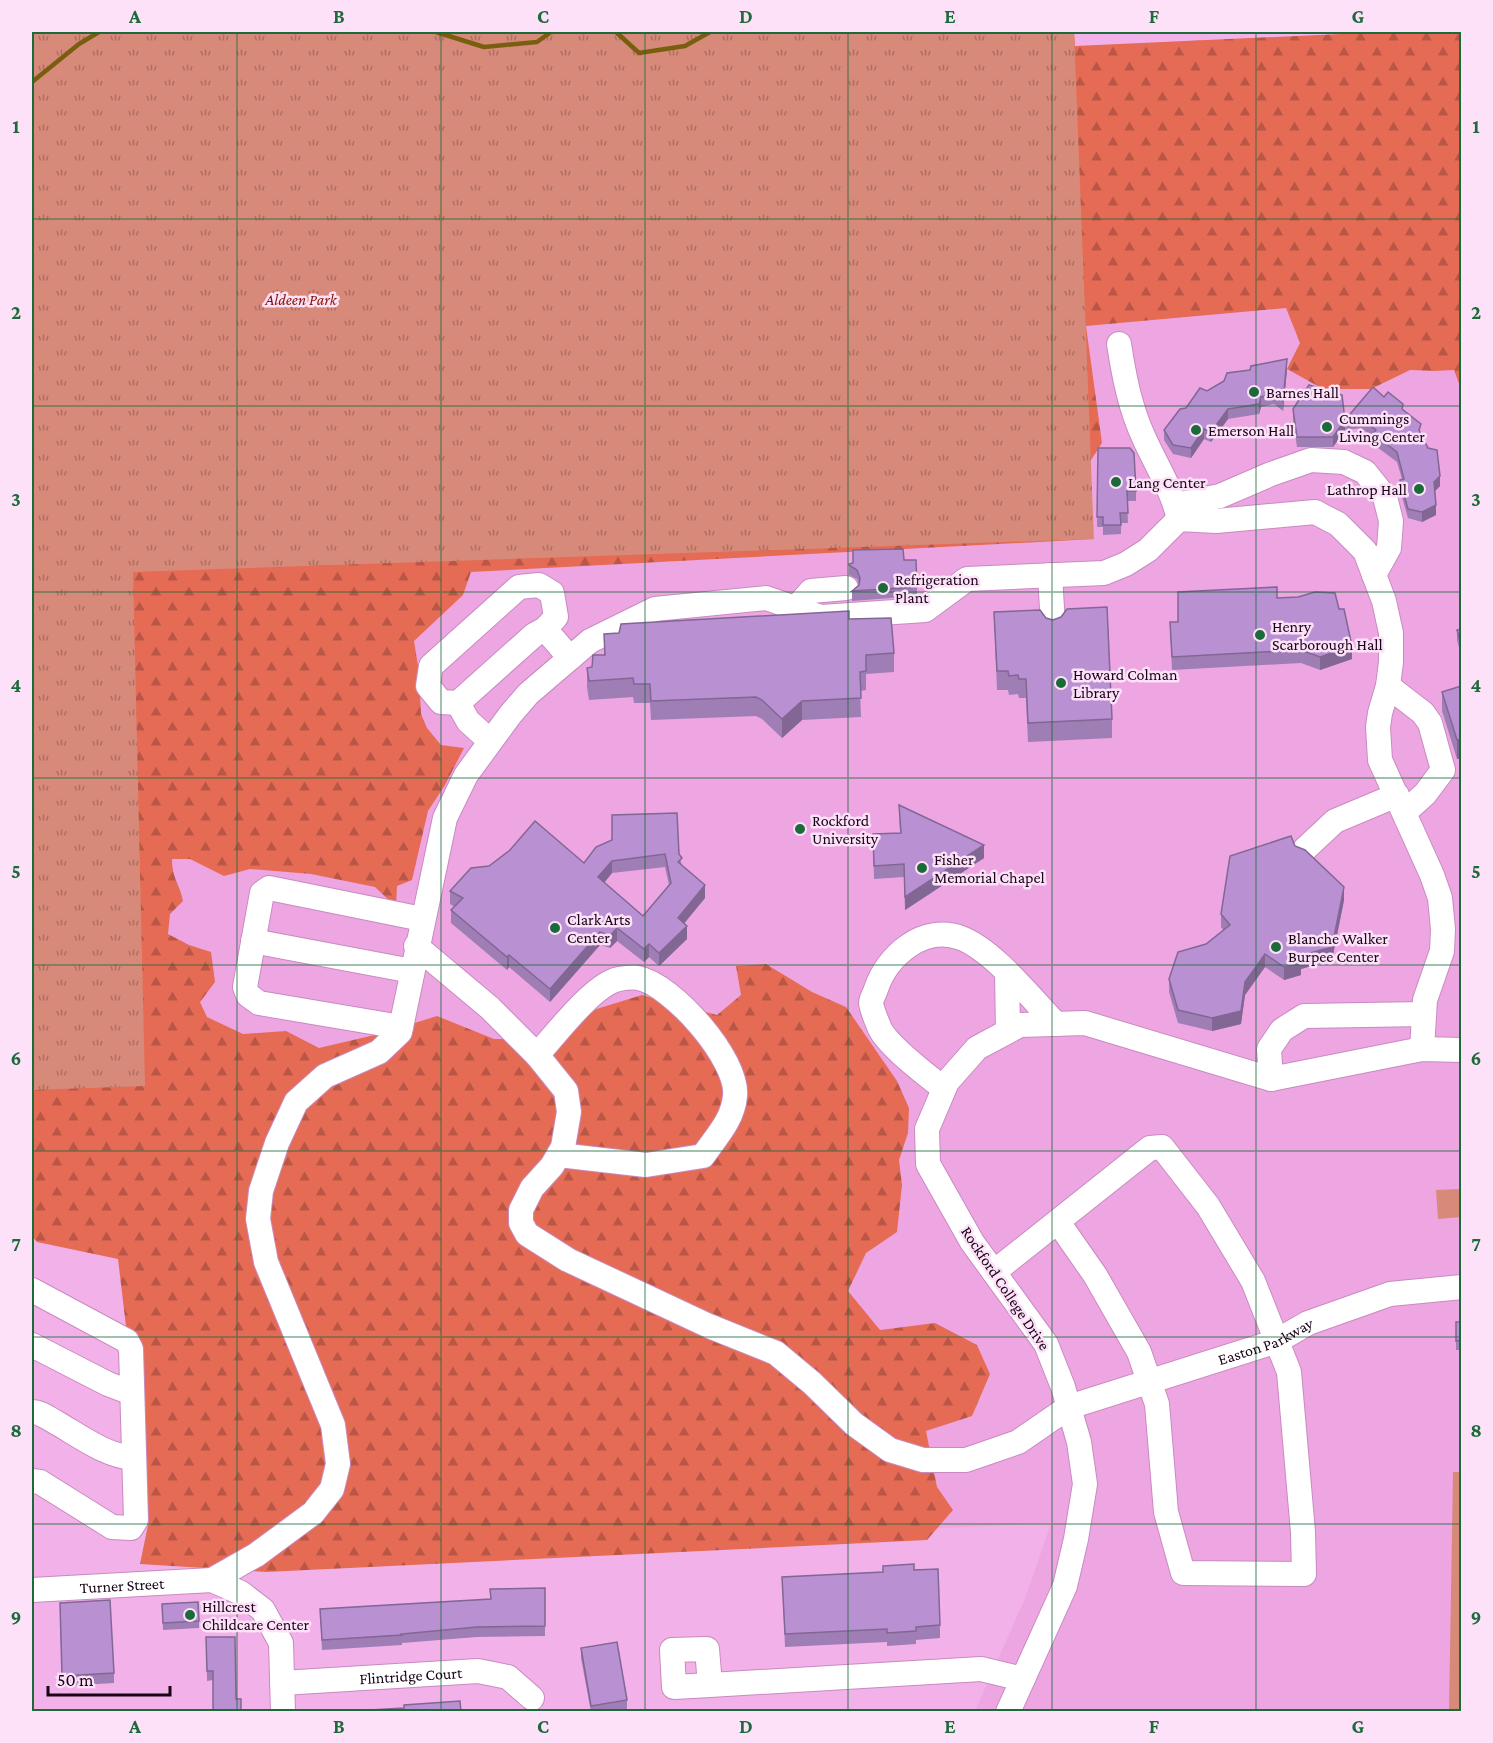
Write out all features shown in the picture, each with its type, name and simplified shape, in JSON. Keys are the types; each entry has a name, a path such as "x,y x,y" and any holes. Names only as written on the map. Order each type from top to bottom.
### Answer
{"street":[{"path":"1119,344 1124,380 1138,424 1168,484 1178,512"},
{"path":"212,1580 256,1555 313,1513 332,1489 338,1464 333,1425 266,1262 258,1219 261,1191 277,1143 296,1102 325,1076 379,1052 400,1032 416,946 445,818 466,775 528,694 590,641 655,609 766,598 821,617 925,610 967,579 1104,573 1126,564 1148,550 1178,512 1311,460 1344,462 1365,472 1385,497 1391,521 1389,548 1374,575"},
{"path":"1178,512 1216,521 1316,512 1338,524 1365,551 1385,607 1391,633 1388,686 1378,727 1380,760 1432,875 1440,898 1443,929 1442,951 1425,1000 1422,1049"},
{"path":"1050,575 1053,625"},
{"path":"539,585 552,592 556,617 545,629 534,635 458,703 441,702 428,686 431,666 519,587 539,585"},
{"path":"796,608 811,591 846,588"},
{"path":"545,629 570,658"},
{"path":"1305,849 1335,821 1401,804 1425,794 1443,770 1430,723 1423,712 1388,686"},
{"path":"458,703 468,721 490,741"},
{"path":"401,1027 259,1003 248,995 245,987 262,893 269,888 422,919"},
{"path":"944,1089 905,1057 881,1031 872,1002 880,976 898,952 922,938 944,935 960,937 978,947 1006,972 1056,1024"},
{"path":"253,941 412,970"},
{"path":"416,946 490,1008 537,1055 566,1091 569,1112 563,1147 559,1155 646,1165 703,1156 729,1120 736,1095 730,1067 690,1005 652,983 637,978 618,979 601,986 537,1055"},
{"path":"1006,972 1008,1031"},
{"path":"1271,1078 1269,1049 1282,1030 1304,1017 1424,1014"},
{"name":"Rockford College Drive","path":"1008,1712 1065,1586 1085,1484 1079,1442 1046,1344 972,1242 928,1164 927,1129 946,1082 977,1048 1020,1025 1085,1023 1271,1078 1422,1049 1461,1050"},
{"path":"994,1272 1150,1148 1162,1146 1208,1206 1253,1281 1289,1372 1305,1574 1182,1573 1166,1512 1157,1404 1150,1383 1139,1352 1095,1275 1058,1222"},
{"name":"Easton Parkway","path":"559,1155 532,1188 521,1210 521,1223 527,1234 568,1260 709,1326 776,1353 812,1383 854,1424 890,1450 923,1460 966,1460 1018,1442 1069,1407 1276,1341 1308,1323 1390,1294 1461,1287"},
{"path":"32,1290 127,1341 131,1349 136,1520 131,1528 112,1527 40,1482 32,1481"},
{"path":"32,1345 108,1384 132,1393"},
{"path":"32,1412 50,1419 112,1454 134,1458"},
{"path":"212,1580 241,1593 263,1610 281,1643 283,1712"},
{"name":"Turner Street","path":"32,1590 212,1580"},
{"path":"710,1685 981,1669 1023,1679"},
{"name":"Flintridge Court","path":"282,1683 477,1671 508,1677 532,1698"}],"shaded area":[{"name":"Rockford University","path":"1075,46 1461,47 1461,1711 975,1711 1026,1596 1051,1523 176,1564 133,572 1094,538"}],"green space":[{"name":"Aldeen Park","path":"32,32 1074,32 1094,539 133,572 145,1086 32,1090"},
{"path":"230,32 1074,32 1075,46 1385,32 1461,32 1461,389 1454,370 1410,370 1371,389 1323,389 1287,369 1300,343 1286,308 1086,326 1102,443 1078,480 1085,524 1094,539 471,572 463,595 414,641 419,672 421,714 427,728 441,745 464,748 445,785 428,811 412,880 397,886 396,907 375,887 311,874 250,869 224,876 190,859 172,859 173,872 183,901 170,914 168,934 189,945 211,952 215,982 200,1002 207,1017 243,1034 286,1031 319,1048 383,1033 437,1016 494,1039 539,1039 590,1011 642,995 717,1015 741,995 736,966 766,964 812,992 846,1007 897,1081 909,1108 908,1133 899,1160 902,1185 897,1232 866,1253 848,1291 880,1330 935,1323 977,1345 990,1374 972,1416 926,1431 937,1487 953,1510 927,1540 266,1572 140,1564 149,1520 118,1259 37,1242 32,1236 32,186"},
{"path":"1461,1189 1461,1217 1438,1219 1436,1190"},
{"path":"1453,1472 1462,1472 1461,1712 1449,1711"}],"building":[{"path":"1287,359 1283,401 1274,394 1261,397 1259,404 1228,409 1211,432 1204,429 1191,448 1173,445 1164,430 1180,409 1186,408 1200,388 1207,391 1224,381 1227,373 1250,370 1251,366"},
{"name":"Cummings Living Center","path":"1309,385 1342,395 1345,420 1333,437 1297,437 1293,409"},
{"path":"1373,387 1384,397 1388,392 1403,404 1402,409 1421,424 1419,430 1428,448 1437,450 1440,476 1434,482 1436,505 1422,512 1408,509 1400,480 1404,479 1397,452 1373,434 1376,430 1361,419 1345,420"},
{"name":"Lang Center","path":"1098,448 1130,448 1134,453 1136,491 1127,491 1128,513 1120,513 1121,525 1103,525 1103,517 1097,517"},
{"path":"903,549 904,560 916,560 917,587 852,591 859,585 860,578 857,570 849,565 853,563 853,550"},
{"name":"Henry Scarborough Hall","path":"1277,587 1277,598 1298,597 1315,592 1335,593 1339,609 1344,609 1352,646 1320,657 1301,650 1172,657 1170,622 1178,622 1178,592"},
{"path":"1107,607 1112,719 1028,723 1026,679 1019,679 1018,675 1009,676 1008,671 997,671 994,612 1040,610 1046,618 1053,620 1061,617 1067,609"},
{"path":"849,611 849,619 891,618 894,653 866,655 866,671 860,672 861,698 802,701 782,719 756,697 651,701 650,684 634,684 633,678 589,681 587,668 592,667 593,655 605,655 604,634 619,633 621,624"},
{"path":"1461,629 1461,645 1457,630"},
{"path":"1461,686 1461,739 1457,740 1442,692"},
{"name":"Fisher Memorial Chapel","path":"899,805 984,845 905,897 904,864 874,866 873,834 901,833"},
{"path":"677,813 679,854 682,858 678,862 705,885 678,918 687,926 659,953 649,944 644,949 617,928 610,936 600,932 550,989 509,955 507,957 451,910 463,898 450,891 471,868 489,866 510,850 535,821 584,863 596,847 612,840 612,815","holes":["665,854 671,883 643,916 598,877 612,861"]},
{"name":"Blanche Walker Burpee Center","path":"1291,836 1295,846 1305,850 1344,887 1332,947 1299,956 1301,962 1284,967 1265,954 1245,982 1241,1011 1212,1018 1178,1010 1169,979 1178,952 1206,944 1230,925 1221,914 1230,856"},
{"path":"1456,1322 1461,1322 1461,1340 1456,1341"},
{"path":"914,1564 914,1570 938,1569 940,1625 916,1627 916,1631 887,1633 887,1629 785,1634 782,1577 883,1572 883,1566"},
{"path":"545,1588 545,1626 477,1627 322,1640 320,1609 491,1599 490,1589"},
{"path":"110,1600 114,1673 62,1676 60,1603"},
{"path":"198,1602 199,1621 163,1623 162,1604"},
{"path":"206,1637 235,1637 236,1699 241,1699 241,1712 213,1712 213,1671 207,1671"},
{"path":"617,1642 627,1700 591,1706 581,1648"},
{"path":"460,1701 461,1712 335,1712 404,1708 404,1705"}],"waterway":[{"path":"32,82 79,44 99,32"},
{"path":"436,32 484,47 537,42 551,32"},
{"path":"616,32 639,53 685,46 710,32"}],"place":[{"name":"Barnes Hall","path":"1254,392"},
{"name":"Cummings Living Center","path":"1327,427"},
{"name":"Emerson Hall","path":"1196,430"},
{"name":"Lang Center","path":"1116,482"},
{"name":"Lathrop Hall","path":"1419,489"},
{"name":"Refrigeration Plant","path":"883,588"},
{"name":"Henry Scarborough Hall","path":"1260,635"},
{"name":"Howard Colman Library","path":"1061,683"},
{"name":"Rockford University","path":"800,829"},
{"name":"Fisher Memorial Chapel","path":"922,868"},
{"name":"Clark Arts Center","path":"555,928"},
{"name":"Blanche Walker Burpee Center","path":"1276,947"},
{"name":"Hillcrest Childcare Center","path":"190,1615"}]}
